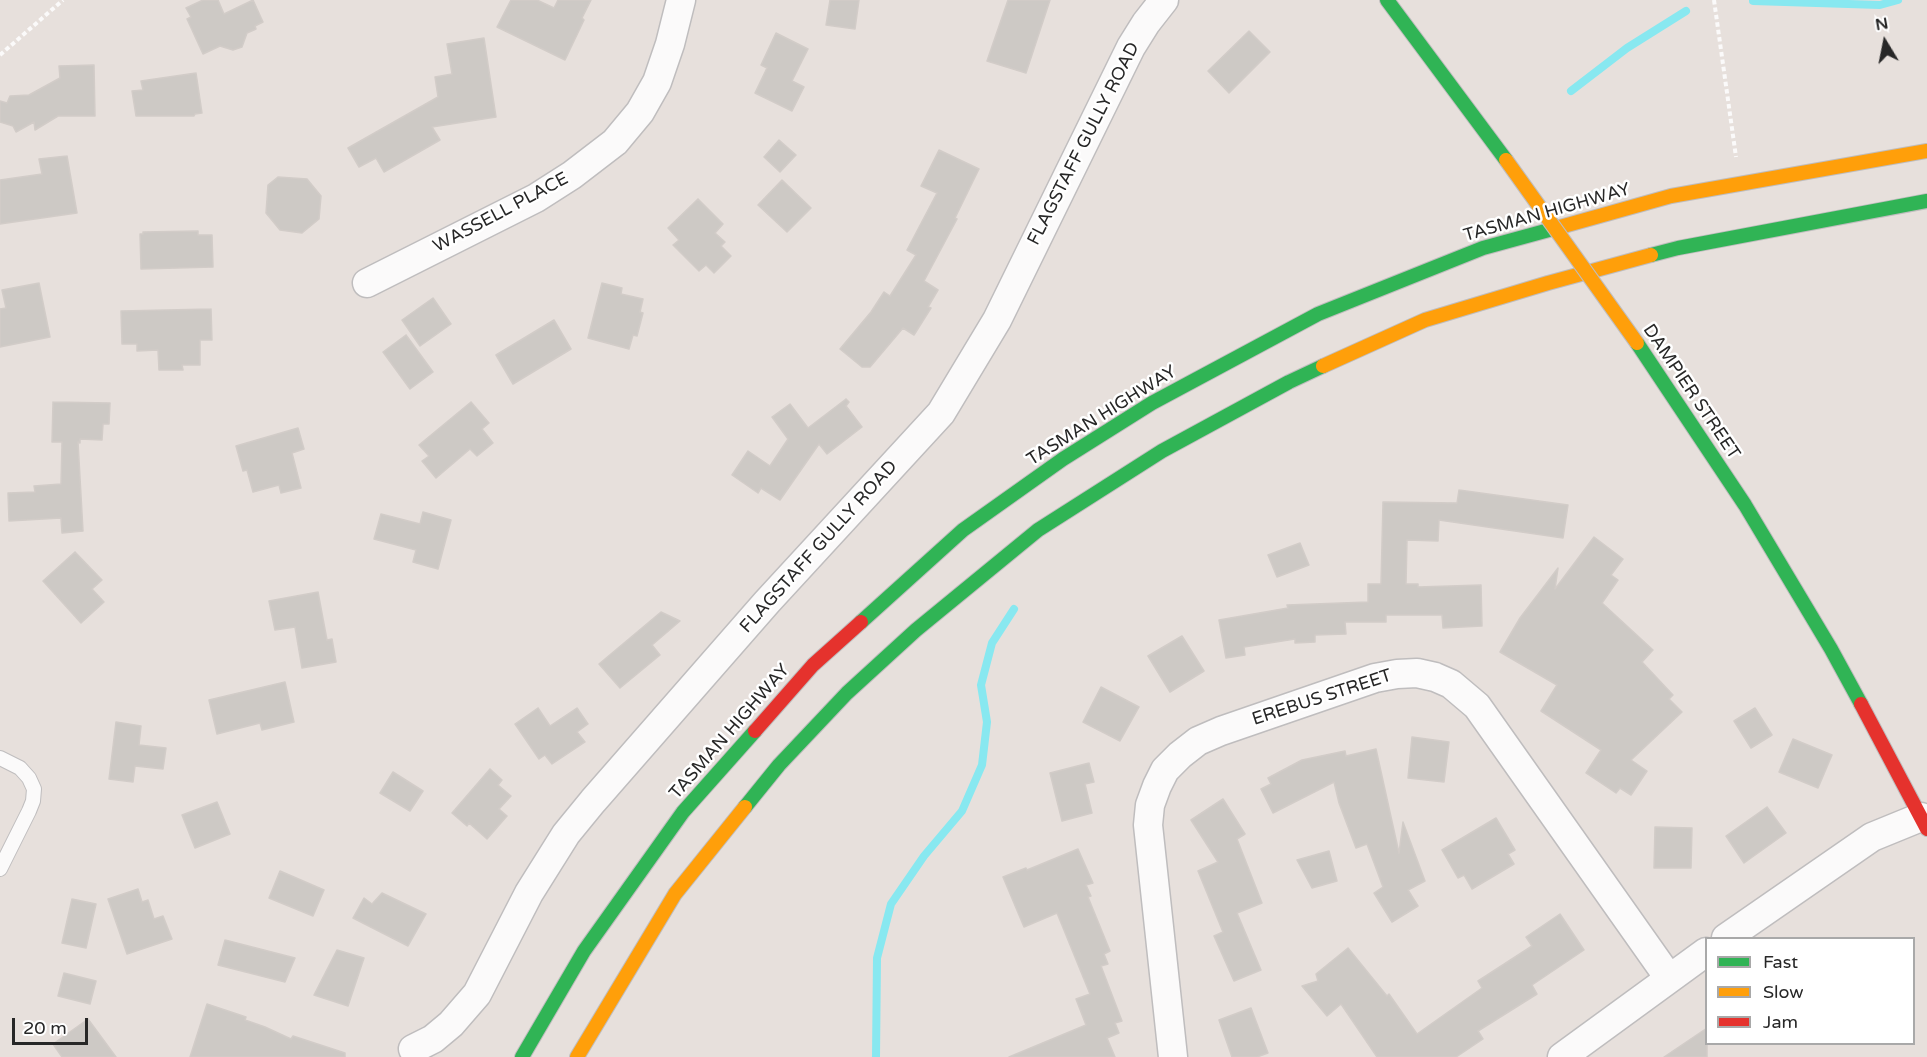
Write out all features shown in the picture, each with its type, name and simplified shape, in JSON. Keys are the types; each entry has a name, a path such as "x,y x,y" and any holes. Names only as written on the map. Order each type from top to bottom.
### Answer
{"main road":[{"name":"DAMPIER STREET","path":"1387,0 1506,160 1637,343 1745,505 1831,649 1924,823"},
{"name":"TASMAN HIGHWAY","path":"522,1057 584,951 683,812 813,665 963,530 1054,465 1152,403 1318,315 1483,248 1671,196 1927,152"},
{"path":"577,1057 675,894 779,765 847,693 916,630 1038,530 1162,451 1289,382 1425,320 1548,283 1678,248 1927,201"}],"street":[{"name":"WASSELL PLACE","path":"367,283 536,198 572,175 615,142 640,112 657,82 670,44 681,0"},
{"name":"FLAGSTAFF GULLY ROAD","path":"413,1049 434,1039 451,1024 477,994 529,893 566,834 593,801 767,602 941,413 997,320 1131,47 1164,0"},
{"name":"EREBUS STREET","path":"1173,1057 1148,825 1150,805 1165,770 1180,754 1198,741 1221,730 1375,678 1397,674 1417,673 1435,677 1451,684 1477,706 1669,978"},
{"path":"1729,937 1872,837 1924,823"},
{"path":"1562,1057 1705,953"}],"lane":[{"path":"0,758 20,768 29,778 34,789 29,811 0,869"}],"path":[{"path":"0,55 63,0"},
{"path":"1714,0 1740,184"}],"building":[{"path":"203,0 218,0 224,14 253,0 263,22 255,26 256,29 247,33 242,47 233,50 220,46 203,54 187,19 191,17 186,8"},
{"path":"511,0 537,0 554,8 558,0 591,0 565,60 497,27"},
{"path":"830,0 859,0 855,29 826,25"},
{"path":"1008,0 1050,0 1026,73 987,61"},
{"path":"1249,31 1270,52 1229,93 1208,71"},
{"path":"776,33 808,49 792,81 804,87 792,111 755,93 767,68 761,65"},
{"path":"484,38 496,117 432,127 440,140 384,172 376,158 359,167 348,148 438,97 435,77 452,74 447,44"},
{"path":"94,65 95,116 58,116 35,130 34,122 16,132 13,126 0,122 0,101 7,103 10,96 29,95 60,78 59,66"},
{"path":"196,73 202,113 194,116 136,116 132,91 143,90 141,81"},
{"path":"779,140 796,155 780,172 764,157"},
{"path":"939,150 979,169 955,218 957,219 924,281 938,290 928,307 931,308 914,335 903,328 870,367 862,367 840,349 871,312 884,292 890,296 916,255 907,250 937,193 921,186"},
{"path":"67,156 77,213 0,224 0,180 42,174 39,159"},
{"path":"278,177 307,179 321,196 319,219 302,233 280,230 266,213 268,185"},
{"path":"782,180 811,208 787,232 758,205"},
{"path":"698,199 723,224 715,233 725,242 721,246 731,256 714,273 706,265 699,271 673,245 679,240 668,228"},
{"path":"198,231 198,235 212,235 213,267 141,269 140,234 143,232"},
{"path":"39,283 50,337 0,347 0,309 6,308 2,290"},
{"path":"602,283 622,288 621,294 643,299 640,312 643,313 637,336 633,335 629,349 588,338"},
{"path":"433,298 451,324 420,346 402,320"},
{"path":"211,309 212,340 200,340 200,365 182,365 183,370 159,370 158,350 137,351 137,344 122,344 121,311"},
{"path":"554,320 571,349 513,384 496,355"},
{"path":"406,335 433,372 410,389 383,352"},
{"path":"846,399 849,402 846,406 862,427 827,454 819,444 780,500 761,488 758,493 732,475 748,451 770,466 788,439 772,417 790,404 808,428"},
{"path":"53,402 110,403 109,424 103,424 102,440 80,439 80,443 78,442 83,531 62,533 61,518 9,521 8,493 35,492 34,486 61,484 62,442 52,442"},
{"path":"471,402 489,423 482,429 493,443 477,456 470,449 436,478 422,461 429,456 419,445"},
{"path":"298,428 304,449 292,453 301,488 281,493 279,485 253,492 247,470 243,471 236,446"},
{"path":"1459,490 1568,505 1563,538 1439,520 1438,541 1407,540 1406,584 1418,584 1418,587 1481,585 1482,626 1443,628 1442,615 1386,615 1386,622 1345,622 1346,634 1315,635 1315,642 1295,643 1295,639 1244,647 1245,655 1226,658 1219,620 1288,608 1287,605 1368,602 1368,584 1381,584 1383,502 1457,503"},
{"path":"423,512 451,520 438,569 413,562 416,550 374,539 381,514 420,524"},
{"path":"1594,537 1623,559 1611,575 1618,580 1602,603 1653,650 1642,662 1673,695 1669,699 1682,712 1631,760 1647,771 1631,795 1620,788 1616,793 1586,773 1601,750 1541,711 1557,685 1500,652 1520,618 1558,568 1555,589"},
{"path":"1300,543 1309,565 1277,577 1268,555"},
{"path":"75,552 102,580 92,589 104,602 81,623 43,581"},
{"path":"318,592 327,640 332,639 336,662 302,668 295,627 275,630 269,601"},
{"path":"661,612 680,621 652,645 660,655 620,688 599,664"},
{"path":"1182,636 1204,671 1170,692 1148,656"},
{"path":"285,682 294,722 262,730 260,723 217,734 209,700"},
{"path":"1101,687 1139,707 1120,741 1083,722"},
{"path":"538,708 550,726 577,708 588,724 577,732 585,742 552,764 545,755 539,759 515,724"},
{"path":"1755,708 1772,735 1751,748 1734,721"},
{"path":"116,722 141,726 139,745 166,748 163,769 135,766 133,782 109,779"},
{"path":"1412,737 1449,742 1444,782 1408,778"},
{"path":"1793,739 1832,755 1818,788 1779,772"},
{"path":"1376,749 1399,853 1403,822 1425,881 1408,890 1418,906 1392,922 1374,893 1383,887 1367,844 1356,848 1339,803 1334,782 1273,813 1261,789 1271,784 1268,778 1302,760 1345,751 1346,756"},
{"path":"1089,763 1094,782 1085,784 1092,813 1062,821 1050,773"},
{"path":"490,769 502,780 498,785 511,796 499,809 507,816 487,839 469,823 467,826 452,813"},
{"path":"393,772 423,791 410,811 380,793"},
{"path":"1223,799 1245,834 1237,839 1262,903 1237,913 1261,970 1234,981 1214,936 1223,932 1198,871 1218,862 1191,820"},
{"path":"217,802 230,834 195,848 182,815"},
{"path":"1767,807 1786,833 1744,863 1726,836"},
{"path":"1496,818 1515,850 1508,854 1514,864 1472,889 1464,875 1458,878 1442,850"},
{"path":"1655,827 1692,828 1691,868 1654,868"},
{"path":"1078,849 1093,883 1086,885 1091,896 1088,897 1110,951 1104,954 1108,964 1101,966 1122,1021 1115,1023 1119,1033 1107,1038 1115,1057 1009,1057 1086,1025 1076,999 1090,994 1057,913 1024,927 1003,877 1026,868 1027,870"},
{"path":"1329,851 1337,881 1312,888 1297,860"},
{"path":"280,871 324,890 313,916 269,898"},
{"path":"138,889 142,902 148,900 154,919 163,916 172,939 127,954 108,899"},
{"path":"382,893 426,914 408,946 353,918 364,898 372,904"},
{"path":"72,899 96,904 86,948 62,943"},
{"path":"1560,914 1584,950 1532,985 1537,994 1478,1031 1483,1039 1456,1057 1377,1057 1341,1004 1327,1016 1302,986 1318,981 1316,974 1348,948 1387,996 1389,994 1417,1034 1482,988 1478,981 1532,946 1526,937"},
{"path":"225,940 295,958 285,982 218,965"},
{"path":"337,950 364,958 348,1006 314,995"},
{"path":"64,973 96,981 90,1004 58,996"},
{"path":"207,1004 246,1017 245,1020 291,1039 293,1036 345,1053 345,1057 190,1057"},
{"path":"1251,1008 1268,1053 1257,1057 1232,1057 1219,1020"},
{"path":"88,1019 116,1057 62,1057 53,1044"},
{"path":"1705,1029 1707,1057 1664,1057"}],"waterway":[{"path":"1753,1 1880,5 1898,0"},
{"path":"1571,91 1627,48 1686,11"},
{"path":"876,1057 877,958 891,904 924,856 962,811 982,765 987,722 981,685 992,643 1014,609"}],"traffic: fast":[{"path":"1387,0 1506,160"},
{"path":"1651,255 1927,201"},
{"path":"861,622 963,530 1063,459 1152,403 1318,314 1483,248 1560,227"},
{"path":"1637,343 1745,505 1861,704"},
{"path":"745,807 779,765 847,693 916,630 1038,530 1162,451 1323,366"},
{"path":"522,1057 584,951 683,812 755,731"}],"traffic: slow":[{"path":"1560,227 1671,196 1927,151"},
{"path":"1506,160 1637,343"},
{"path":"1323,366 1425,320 1651,255"},
{"path":"577,1057 675,894 745,807"}],"traffic: jam":[{"path":"755,731 813,665 861,622"},
{"path":"1861,704 1927,829"}]}
